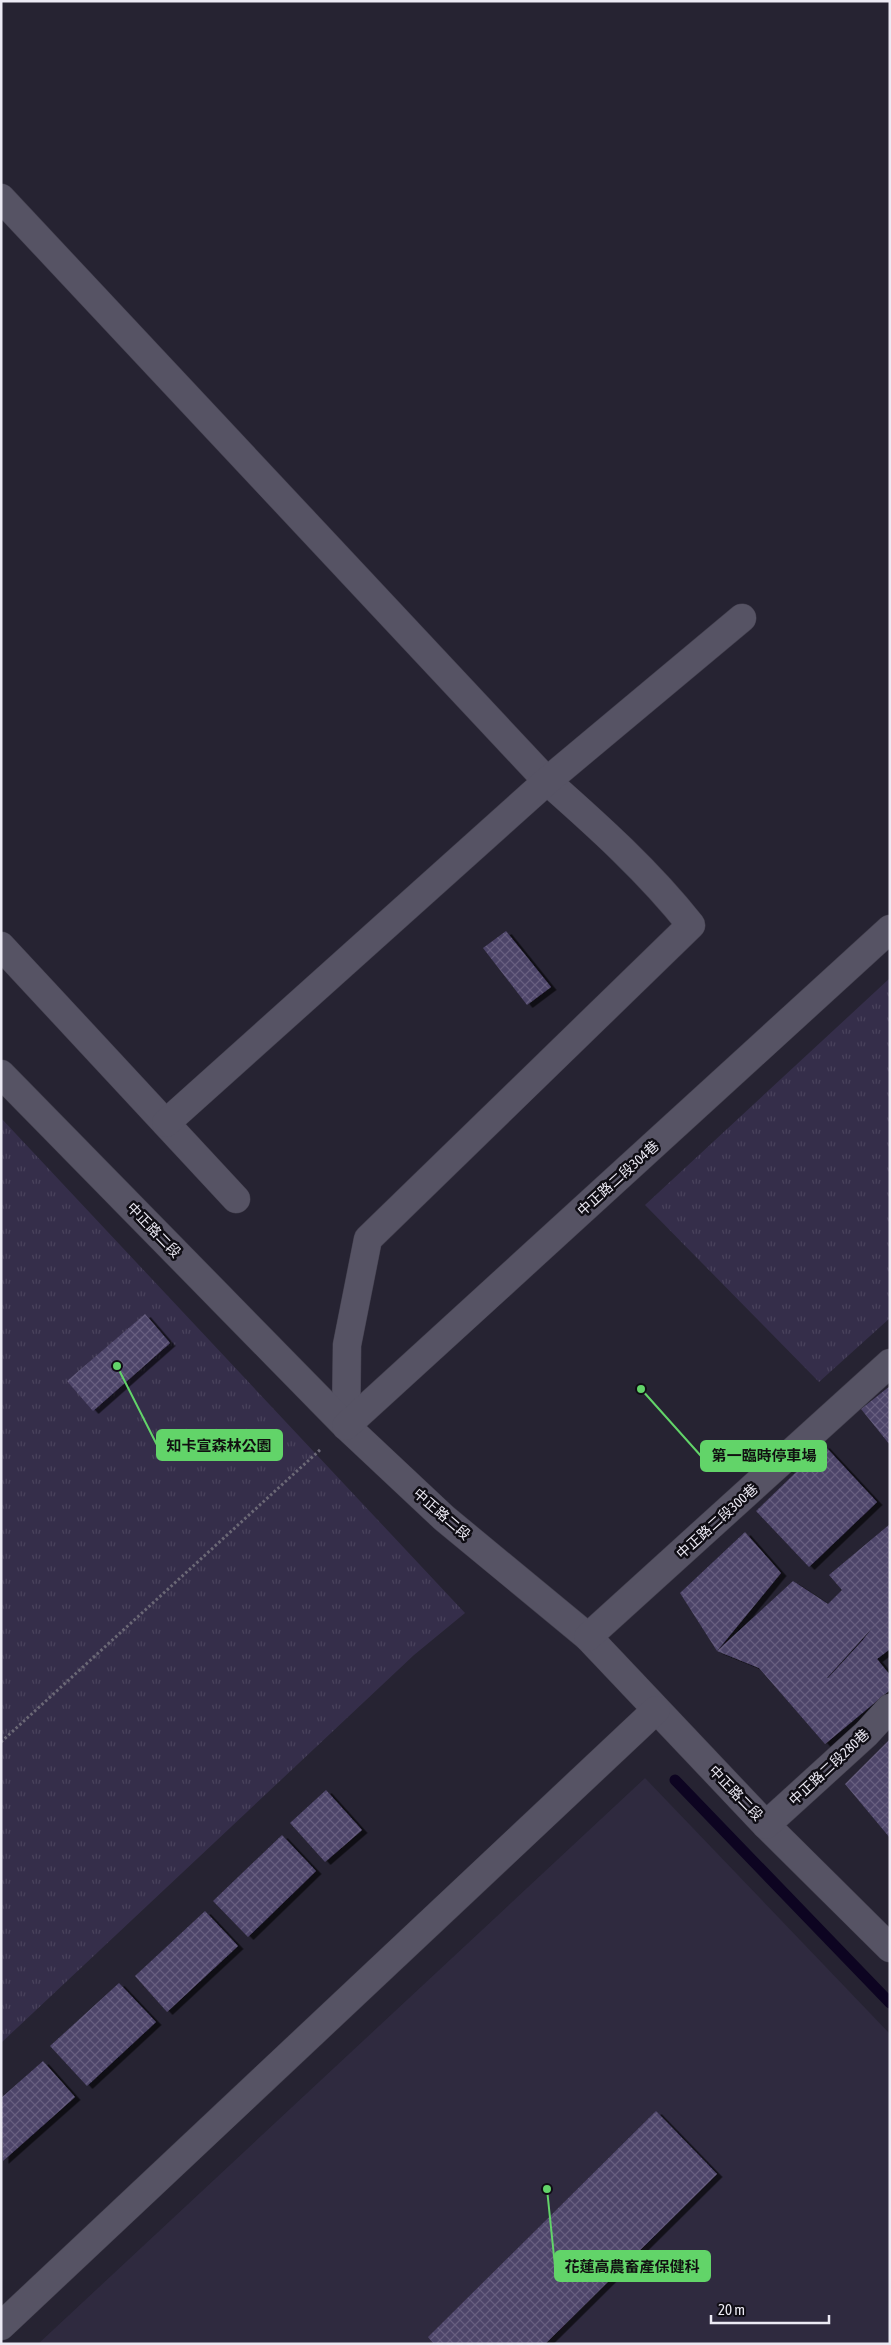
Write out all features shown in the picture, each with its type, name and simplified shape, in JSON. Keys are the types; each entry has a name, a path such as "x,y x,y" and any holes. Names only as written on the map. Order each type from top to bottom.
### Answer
{"street":[{"path":"1,198 547,781 590,819 666,894 691,925 368,1239 347,1345 346,1426"},
{"path":"166,1123 547,781 742,618"},
{"name":"中正路二段304巷","path":"346,1426 890,929"},
{"path":"1,946 236,1200"},
{"name":"中正路二段","path":"1,1074 346,1426 444,1518 588,1637 766,1825 890,1948"},
{"name":"中正路二段300巷","path":"588,1637 890,1364"},
{"name":"中正路二段280巷","path":"766,1825 866,1734 890,1708"},
{"path":"1,2326 656,1710"}],"path":[{"path":"1,1742 346,1426"}],"shaded area":[{"path":"645,1778 890,2034 890,2344 38,2344"}],"green space":[{"path":"890,978 890,1318 819,1382 645,1205"},
{"path":"1,1118 465,1613 414,1655 1,2043"}],"building":[{"path":"506,931 551,987 527,1005 483,948"},
{"path":"145,1314 170,1343 93,1411 67,1381"},
{"path":"890,1386 890,1445 861,1409"},
{"path":"824,1445 877,1502 809,1567 756,1511"},
{"path":"890,1524 890,1649 877,1659 890,1675 890,1690 825,1744 759,1668 717,1651 793,1581 828,1604 842,1590 829,1575","holes":["873,1627 828,1678 827,1678"]},
{"path":"745,1532 781,1573 717,1651 680,1593"},
{"path":"890,1739 890,1838 845,1784"},
{"path":"326,1790 362,1830 325,1862 290,1823"},
{"path":"282,1835 316,1871 248,1937 213,1901"},
{"path":"205,1911 238,1946 167,2012 135,1976"},
{"path":"119,1983 156,2022 87,2086 50,2046"},
{"path":"43,2061 75,2097 3,2161 1,2098"},
{"path":"656,2111 717,2174 545,2344 434,2344 428,2337"}],"waterway":[{"path":"675,1780 890,2003"}],"place":[{"name":"知卡宣森林公園","path":"117,1366"},
{"name":"第一臨時停車場","path":"641,1389"},
{"name":"花蓮高農畜產保健科","path":"547,2189"}]}
